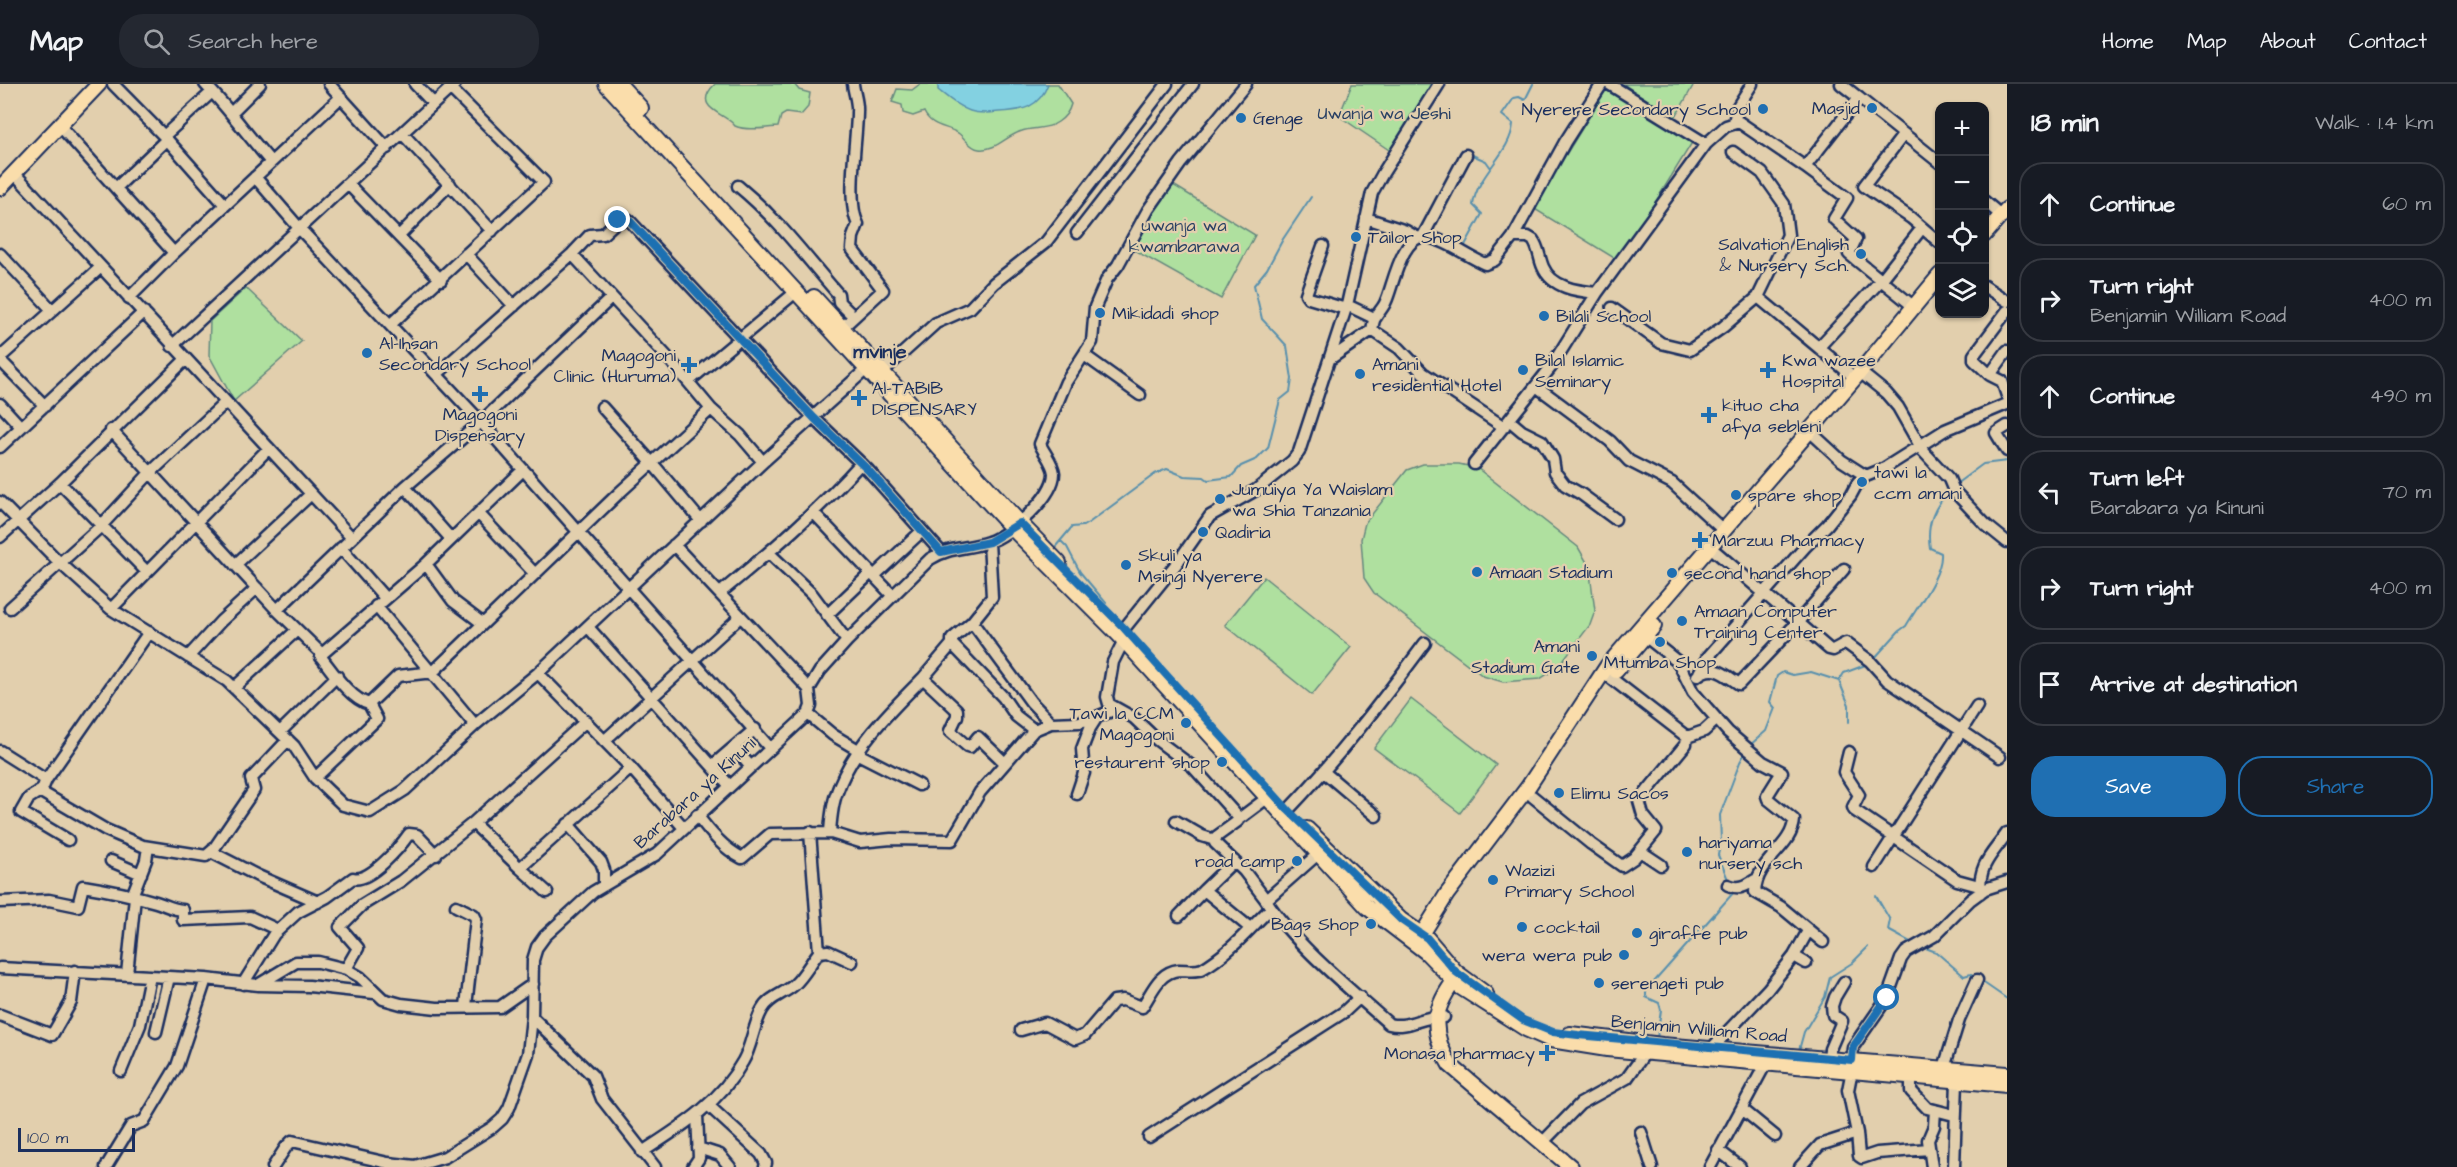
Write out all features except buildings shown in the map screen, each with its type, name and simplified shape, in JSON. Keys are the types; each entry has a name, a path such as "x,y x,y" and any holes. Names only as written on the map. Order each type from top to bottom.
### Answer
{"main road":[{"path":"0,177 27,151 87,84"},
{"path":"0,188 99,84"},
{"path":"606,84 797,291 875,367"},
{"path":"619,84 843,327 875,367 1016,526 1288,810 1424,943"},
{"path":"1989,228 2002,210 2007,198"},
{"path":"1989,220 2002,210"},
{"path":"1424,943 1453,898 1532,796 1607,675 1645,636 1815,436 1913,306 1935,281"},
{"path":"1424,943 1447,894 1528,787 1607,675 1723,530 1935,294"},
{"path":"1122,635 1368,907 1424,943"},
{"name":"Benjamin William Road","path":"1424,943 1460,980 1526,1029 1551,1040 1644,1053 1766,1063 1944,1068 2007,1074"},
{"path":"1460,980 1440,1017 1438,1047 1450,1065 1581,1167"},
{"name":"Benjamin William Road","path":"1460,980 1512,1014 1553,1032 1662,1045 1713,1047 1829,1059 1911,1077 2007,1085"},
{"path":"1544,1140 1571,1167"}],"street":[{"path":"113,84 225,205"},
{"path":"232,112 260,84"},
{"path":"329,84 387,148"},
{"path":"415,84 433,103"},
{"path":"843,327 882,292 883,288 852,249 858,224 852,197 858,108 853,84"},
{"path":"0,502 59,562 111,609 227,681 288,740 315,778 343,805 370,812 405,790 475,725 538,673 763,462 814,418 875,367 936,323 969,308 994,283 1046,242 1167,84"},
{"path":"1077,233 1193,84"},
{"path":"919,785 859,753 808,714 811,706 809,689 819,671 930,559 941,552 989,542 1016,526 1039,504 1054,474 1051,462 1040,444 1064,387 1092,342 1095,307 1100,293 1130,240 1181,163 1246,84"},
{"path":"1239,819 1194,767 1157,740 1134,718 1110,704 1107,697 1113,662 1122,635 1178,563 1210,516 1256,490 1292,461 1299,452 1346,307 1372,193 1439,84"},
{"path":"1366,218 1436,240 1477,261 1489,264 1495,260 1513,237 1565,142 1602,84"},
{"path":"1609,84 1706,144"},
{"path":"1734,123 1738,106 1752,84"},
{"path":"1842,84 1935,159"},
{"path":"172,346 453,86 544,182 391,324"},
{"path":"116,188 165,138 208,88 232,112 246,134 271,162"},
{"path":"129,298 341,97"},
{"path":"1805,167 1859,98"},
{"path":"1474,464 1551,367 1597,293 1706,144 1719,130 1739,122 1847,198"},
{"path":"60,126 174,253"},
{"path":"402,134 492,231"},
{"path":"1904,134 1864,186 1854,196 1847,198 1834,218 1856,239 1850,254 1913,306"},
{"path":"1612,308 1661,343 1690,350 1723,327 1758,297 1788,235 1784,204 1762,173 1733,152"},
{"path":"1329,359 1372,330 1374,318 1387,300 1400,261 1412,243 1421,237 1466,155"},
{"path":"15,174 352,538"},
{"path":"255,177 300,229 481,422 770,748"},
{"path":"348,184 441,280"},
{"path":"399,236 450,184"},
{"path":"738,186 767,210 787,232 838,294 839,302 854,317"},
{"path":"1864,186 1935,239"},
{"path":"1527,211 1533,240 1548,276 1571,290 1597,293"},
{"path":"437,374 572,254 590,235 603,234 618,220 629,220 814,418 861,463 941,552"},
{"path":"1819,347 1882,279 1922,228"},
{"path":"1513,237 1528,237 1533,240"},
{"path":"1323,246 1306,294 1309,298 1346,307 1374,318"},
{"path":"0,254 52,310"},
{"path":"466,254 514,306"},
{"path":"572,254 689,381 711,409 740,435 763,462"},
{"path":"45,406 1,356 101,267"},
{"path":"1989,288 2007,301"},
{"path":"689,381 797,291"},
{"path":"1758,297 1819,347 1886,393 1898,406 1920,445 1949,479 1952,488 1986,525 2007,542"},
{"path":"277,610 405,487 481,422 611,298"},
{"path":"2007,311 1974,355 1974,360 1990,375 2002,381 2007,396"},
{"path":"0,447 144,312"},
{"path":"1372,330 1399,348 1424,373 1506,424 1542,441 1553,459 1555,472 1565,485 1615,519"},
{"path":"1990,375 2007,351"},
{"path":"1084,355 1140,395"},
{"path":"0,537 60,483 111,430 185,360"},
{"path":"1536,386 1603,436 1629,461 1665,478 1677,487 1723,530"},
{"path":"10,608 100,527 149,474 226,402"},
{"path":"0,404 21,428"},
{"path":"1688,684 1699,673 1707,658 1762,595 1827,525 1851,495 1858,482 1970,418 2007,404"},
{"path":"602,407 701,521"},
{"path":"369,704 399,676 433,672 618,494 711,409"},
{"path":"2007,426 1996,432 2007,451"},
{"path":"111,430 149,474 277,610 322,654 321,657 337,676 363,702 369,704 377,719 315,778"},
{"path":"1815,436 1841,460 1866,476"},
{"path":"111,609 269,448"},
{"path":"720,593 769,553 837,491 861,463"},
{"path":"322,654 426,564 523,470"},
{"path":"60,483 100,527 146,571"},
{"path":"405,487 451,539"},
{"path":"236,565 311,494"},
{"path":"813,513 893,596"},
{"path":"478,514 535,574"},
{"path":"827,615 922,531"},
{"path":"830,832 836,793 871,732 923,678 952,644 952,639 972,622 992,597 989,542"},
{"path":"674,546 809,689"},
{"path":"341,548 385,598"},
{"path":"1716,552 1762,595 1829,649 1833,650 1844,642 1872,662 1887,680 2000,757"},
{"path":"769,553 812,594 847,641"},
{"path":"426,564 453,601 482,623"},
{"path":"1699,673 1715,669 1739,684 1844,569"},
{"path":"188,657 220,621 257,588"},
{"path":"376,606 475,725"},
{"path":"604,741 740,617"},
{"path":"972,622 1031,702 1051,723"},
{"path":"588,627 729,785"},
{"path":"234,688 297,630"},
{"path":"68,840 21,812 29,798 40,791 149,632"},
{"path":"1645,636 1678,662 1688,684 1716,719 1762,762 1782,772 1767,796 1794,820 1793,830 1755,880 1742,887 1731,887"},
{"path":"1288,810 1324,772 1375,711 1425,643"},
{"path":"952,644 1003,697 1016,716 1034,730"},
{"path":"538,673 631,768 684,828"},
{"path":"1607,675 1687,737"},
{"path":"280,732 337,676"},
{"path":"923,678 957,710 957,716 950,731 970,747 978,737 1005,763"},
{"path":"1874,867 1977,706"},
{"path":"697,815 709,831 731,852 742,858 770,834 830,832 860,842 891,839 952,840 980,792 1034,730 1051,723 1080,722 1116,709"},
{"name":"Barabara ya Kinuni","path":"404,1167 446,1157 502,1119 519,1082 528,1054 532,1017 533,960 537,947 545,936 593,892 657,854 750,765 808,714"},
{"path":"1077,794 1084,773 1082,749 1097,717"},
{"path":"1687,737 1704,731 1716,719"},
{"path":"346,969 358,948 340,927 362,905 401,881 436,855 586,721"},
{"path":"712,766 755,729"},
{"path":"1532,796 1621,866 1628,863 1640,851 1656,831 1643,815 1639,801 1686,744 1687,737"},
{"path":"40,791 106,830 148,847 206,856 254,790 250,779 288,740"},
{"path":"734,747 750,765"},
{"path":"0,751 46,780"},
{"path":"1849,752 1845,775 1859,795 1853,807 1957,880 1980,889"},
{"path":"520,868 631,768"},
{"path":"1324,772 1376,816"},
{"path":"1215,840 1267,798"},
{"path":"1176,821 1202,837 1215,840"},
{"path":"473,824 547,892"},
{"path":"568,824 601,862 604,870 604,885"},
{"path":"642,1152 697,1115 724,1091 744,1059 753,1029 763,1008 774,997 794,985 819,952 810,832"},
{"path":"1980,889 1984,862 2007,832"},
{"path":"243,984 278,930 298,912 318,902 353,878 363,879 374,871 409,834 417,835 436,855"},
{"path":"1215,840 1215,843 1234,861 1303,944 1389,1024 1402,1027 1422,1019 1440,1017"},
{"path":"127,974 133,896 148,847"},
{"path":"1640,851 1660,865"},
{"path":"211,852 258,876 318,902"},
{"path":"1021,1030 1045,1023 1075,1039 1085,1035 1113,1001 1123,1000 1142,1007 1155,985 1166,974 1181,970 1199,970 1235,945 1268,904 1318,854"},
{"path":"111,861 141,874"},
{"path":"1179,916 1234,861"},
{"path":"1755,880 1755,892 1781,907 1823,942"},
{"path":"1929,1149 1877,1153 1862,1158 1859,1156 1857,1133 1848,1090 1853,1047 1887,998 1906,952 1934,936 1980,889 2007,882"},
{"path":"0,902 50,900 78,906 83,886 101,888 183,910 183,921 249,917 278,930"},
{"path":"1204,890 1250,928"},
{"path":"456,906 474,915 476,919 466,1006"},
{"path":"1713,1047 1768,990 1794,956 1808,931"},
{"path":"819,952 828,951 852,962"},
{"path":"1794,956 1806,963"},
{"path":"258,985 296,962 318,962 346,969 360,977 374,993 383,999 401,1004 437,1008 500,1007 533,984"},
{"path":"0,968 206,979 243,984 309,986 374,993"},
{"path":"0,1015 52,1035 71,1002 75,971"},
{"path":"121,1071 140,1025 150,976"},
{"path":"156,1032 169,977"},
{"path":"106,1167 131,1126 144,1121 177,1066 206,979"},
{"path":"1944,1068 1959,1020 1977,980"},
{"path":"1829,1059 1830,1048 1842,1021 1833,1015 1832,1006 1844,982"},
{"path":"1149,1137 1344,1012 1359,998"},
{"path":"532,1017 593,1076 602,1099 655,1167"},
{"path":"1544,1140 1580,1104 1627,1078 1644,1053"},
{"path":"1710,1167 1766,1063"},
{"path":"1911,1077 1911,1091 1927,1108 1954,1115"},
{"path":"1954,1167 1954,1115 1957,1081"},
{"path":"709,1106 761,1154 766,1162 765,1167"},
{"path":"1742,1109 1775,1136"},
{"path":"1932,1167 1928,1140 1934,1126 1935,1110"},
{"path":"693,1167 699,1158 697,1115"},
{"path":"1641,1132 1652,1167"},
{"path":"1800,1167 1820,1145 1857,1133"},
{"path":"273,1167 292,1141 404,1167"},
{"path":"698,1148 720,1155 730,1167"},
{"path":"1718,1150 1740,1167"}],"green space":[{"path":"715,84 794,84 799,90 810,93 808,107 801,115 786,113 781,116 778,127 739,128 708,105 706,99 708,92"},
{"path":"920,84 1058,84 1071,104 1064,117 1054,125 1022,131 991,148 979,149 970,145 958,133 931,121 924,112 913,116 903,113 902,105 892,102 897,89 912,90"},
{"name":"Uwanja wa Jeshi","path":"1352,84 1438,84 1392,152 1339,116"},
{"path":"1623,84 1694,84 1675,118"},
{"path":"1607,88 1693,141 1619,261 1533,208"},
{"name":"uwanja wa kwambarawa","path":"1170,183 1255,235 1221,299 1132,249"},
{"path":"246,288 302,341 234,401 209,355 210,321"},
{"name":"Amaan Stadium","path":"1423,464 1459,464 1477,468 1578,547 1589,566 1595,611 1590,625 1557,668 1540,679 1503,682 1483,676 1374,593 1364,578 1361,539 1365,523 1407,470"},
{"path":"1264,577 1351,647 1312,695 1225,625"},
{"path":"1411,699 1496,765 1460,813 1374,748"}],"water":[{"path":"938,84 1048,84 1040,98 1029,107 1015,111 977,113 957,105 938,90"}],"waterway":[{"path":"1464,247 1482,214 1473,205 1476,194 1511,135 1513,124 1502,115 1514,98 1519,97 1525,100 1533,84"},
{"path":"1470,154 1486,161 1491,168"},
{"path":"1056,546 1072,527 1083,526 1090,522 1155,474 1167,469 1184,476 1204,477 1208,480 1231,477 1241,466 1257,459 1268,448 1280,400 1290,392 1292,379 1287,346 1262,319 1254,285 1267,269 1283,239 1311,197"},
{"path":"1956,484 1983,464 2007,461"},
{"path":"1873,660 1906,626 1934,580 1941,561 1941,553 1930,548 1930,524 1936,509 1950,490"},
{"path":"1061,541 1067,547 1080,572 1106,603"},
{"path":"1849,722 1849,705 1839,681 1844,673 1868,664"},
{"path":"1749,746 1766,731 1775,708 1770,702 1777,676 1783,672 1793,675 1811,672 1839,681"},
{"path":"1729,882 1718,855 1721,841 1720,815 1746,751"},
{"path":"1657,1038 1661,1010 1659,1003 1646,997 1646,991 1734,892"},
{"path":"1876,896 1890,920 1888,930 1912,943"},
{"path":"1799,1050 1804,1032 1825,997 1830,977 1852,963 1868,947"},
{"path":"1923,947 1936,952 1964,976 1971,974 1975,976"},
{"path":"1981,981 2007,999"}],"place":[{"name":"Masjid","path":"1872,108"},
{"name":"Nyerere Secondary School","path":"1763,109"},
{"name":"Genge","path":"1241,118"},
{"name":"Tailor Shop","path":"1356,237"},
{"name":"Salvation English & Nursery Sch.","path":"1861,254"},
{"name":"Mikidadi shop","path":"1100,313"},
{"name":"Bilali School","path":"1544,316"},
{"name":"Al-Ihsan Secondary School","path":"367,353"},
{"name":"Magogoni Clinic (Huruma)","path":"689,365"},
{"name":"Bilal Islamic Seminary","path":"1523,370"},
{"name":"Kwa wazee Hospital","path":"1768,370"},
{"name":"Amani residential Hotel","path":"1360,374"},
{"name":"Magogoni Dispensary","path":"480,394"},
{"name":"Al-TABIB DISPENSARY","path":"859,398"},
{"name":"kituo cha afya sebleni","path":"1709,415"},
{"name":"tawi la ccm amani","path":"1862,482"},
{"name":"spare shop","path":"1736,495"},
{"name":"Jumuiya Ya Waislam wa Shia Tanzania","path":"1220,499"},
{"name":"Qadiria","path":"1203,532"},
{"name":"Marzuu Pharmacy","path":"1700,540"},
{"name":"Skuli ya Msingi Nyerere","path":"1126,565"},
{"name":"Amaan Stadium","path":"1477,572"},
{"name":"second hand shop","path":"1672,573"},
{"name":"Amaan Computer Training Center","path":"1682,621"},
{"name":"Mtumba Shop","path":"1660,642"},
{"name":"Amani Stadium Gate","path":"1592,656"},
{"name":"Tawi la CCM Magogoni","path":"1186,723"},
{"name":"restaurent shop","path":"1222,762"},
{"name":"Elimu Sacos","path":"1559,793"},
{"name":"hariyama nursery sch","path":"1687,852"},
{"name":"road camp","path":"1297,861"},
{"name":"Wazizi Primary School","path":"1493,880"},
{"name":"Bags Shop","path":"1371,924"},
{"name":"cocktail","path":"1522,927"},
{"name":"giraffe pub","path":"1637,933"},
{"name":"wera wera pub","path":"1624,955"},
{"name":"serengeti pub","path":"1599,983"},
{"name":"Monasa pharmacy","path":"1547,1053"}],"district":[{"name":"mvinje","path":"880,352"}],"route":[{"path":"618,220 629,220 814,418 868,470 941,552 989,542 1020,523 1124,628 1288,810 1401,920 1422,933 1456,972 1512,1014 1553,1032 1662,1045 1713,1047 1852,1060 1853,1047 1887,998"}]}
